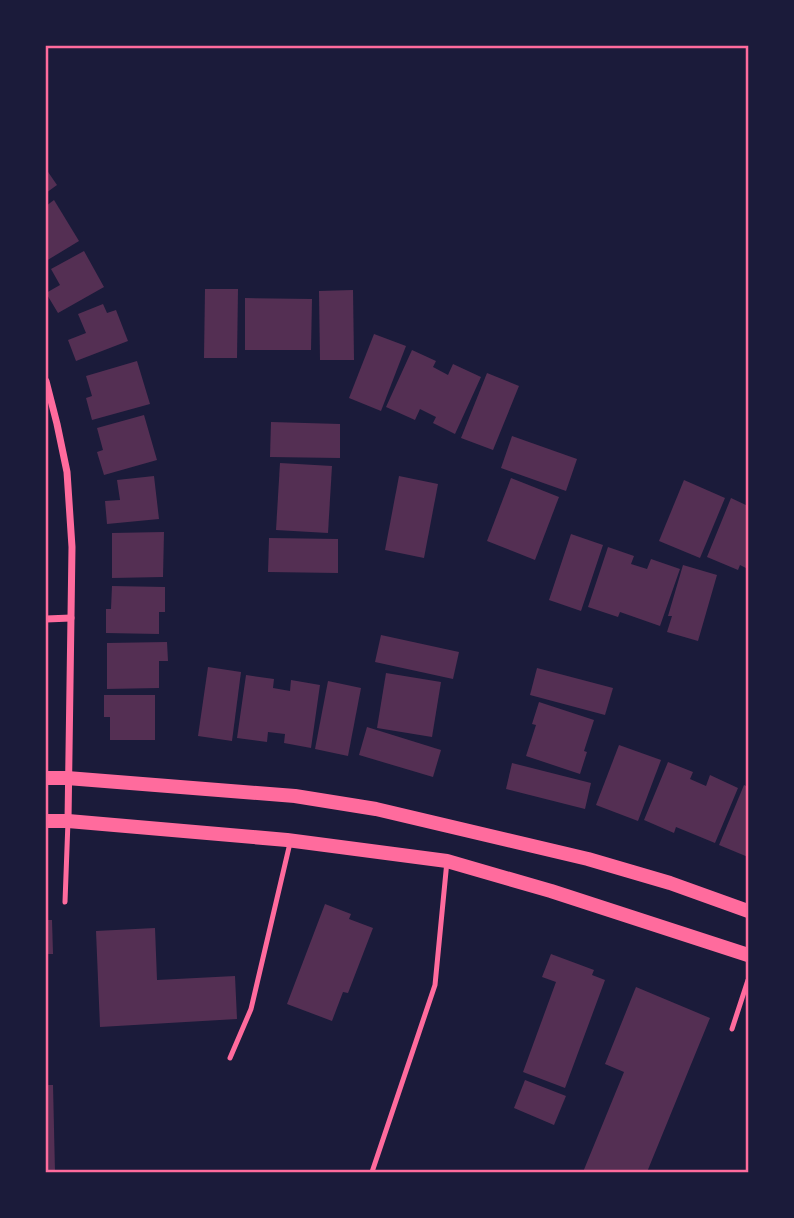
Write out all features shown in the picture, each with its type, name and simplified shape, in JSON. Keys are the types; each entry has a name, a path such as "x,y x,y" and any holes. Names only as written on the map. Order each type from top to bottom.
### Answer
{"main road":[{"path":"46,778 295,796 376,809 588,859 670,883 748,911"},
{"path":"46,821 291,840 446,861 551,891 748,954"}],"street":[{"path":"46,381 67,472 72,547 68,821"},
{"path":"46,619 71,618"}],"lane":[{"path":"65,902 68,821"},
{"path":"230,1058 251,1009 291,840"},
{"path":"372,1172 435,985 446,861"},
{"path":"733,1029 748,980"}],"building":[{"path":"46,169 57,185 46,193"},
{"path":"54,200 79,241 46,261 46,206"},
{"path":"84,251 104,287 58,313 46,293 60,285 51,269"},
{"path":"205,289 238,289 237,358 204,358"},
{"path":"353,290 354,360 320,360 319,291"},
{"path":"245,298 312,299 311,350 245,350"},
{"path":"103,304 107,313 116,310 128,341 76,361 68,340 86,333 78,314"},
{"path":"374,334 406,346 381,411 349,398"},
{"path":"412,350 436,361 433,367 448,375 453,364 481,377 455,434 433,423 436,417 420,409 415,420 386,407"},
{"path":"137,361 150,404 92,420 86,398 92,396 86,376"},
{"path":"487,373 519,386 493,450 461,438"},
{"path":"144,415 157,460 104,475 97,452 103,450 97,428"},
{"path":"271,422 340,424 340,458 270,457"},
{"path":"512,436 577,459 566,491 501,468"},
{"path":"280,463 332,466 328,533 276,530"},
{"path":"154,476 159,519 107,524 105,501 120,500 117,480"},
{"path":"399,476 438,484 424,558 385,550"},
{"path":"511,478 559,497 535,560 487,541"},
{"path":"684,480 725,498 700,558 659,541"},
{"path":"731,498 748,506 748,569 740,565 738,570 707,557"},
{"path":"164,532 163,577 112,578 112,533"},
{"path":"571,534 603,545 581,611 549,600"},
{"path":"269,538 338,539 338,573 268,572"},
{"path":"608,547 634,556 631,564 647,569 651,559 680,569 660,626 620,612 618,617 588,607"},
{"path":"683,565 717,575 698,641 667,632 672,616 668,616"},
{"path":"112,586 165,587 165,612 159,612 159,634 106,633 106,609 111,609"},
{"path":"381,635 459,652 453,679 375,662"},
{"path":"167,642 168,661 159,661 159,688 107,689 107,643"},
{"path":"208,667 241,672 232,741 198,736"},
{"path":"537,668 613,688 605,715 530,695"},
{"path":"386,673 441,682 432,737 377,728"},
{"path":"246,675 274,679 273,688 290,691 291,680 320,685 311,748 284,743 285,734 268,732 267,742 237,738"},
{"path":"328,681 361,688 348,756 315,749"},
{"path":"104,695 155,695 155,740 110,740 110,717 104,717"},
{"path":"539,702 594,720 580,774 526,756 536,725 532,724"},
{"path":"367,727 441,750 433,777 359,755"},
{"path":"619,745 661,760 638,821 596,805"},
{"path":"668,762 693,772 690,779 706,786 710,775 738,788 715,843 676,827 674,833 644,820"},
{"path":"512,763 591,783 585,809 506,789"},
{"path":"744,785 748,787 748,857 719,845"},
{"path":"325,904 351,914 349,919 373,928 348,993 343,992 332,1021 287,1004"},
{"path":"46,920 52,920 53,954 46,954"},
{"path":"155,928 157,980 235,976 237,1019 100,1027 96,931"},
{"path":"551,954 594,970 592,975 605,980 565,1088 523,1072 556,982 542,977"},
{"path":"636,987 710,1018 647,1172 583,1172 624,1072 605,1064"},
{"path":"525,1080 566,1096 554,1125 514,1108"},
{"path":"46,1085 53,1085 55,1172 46,1172"}]}
